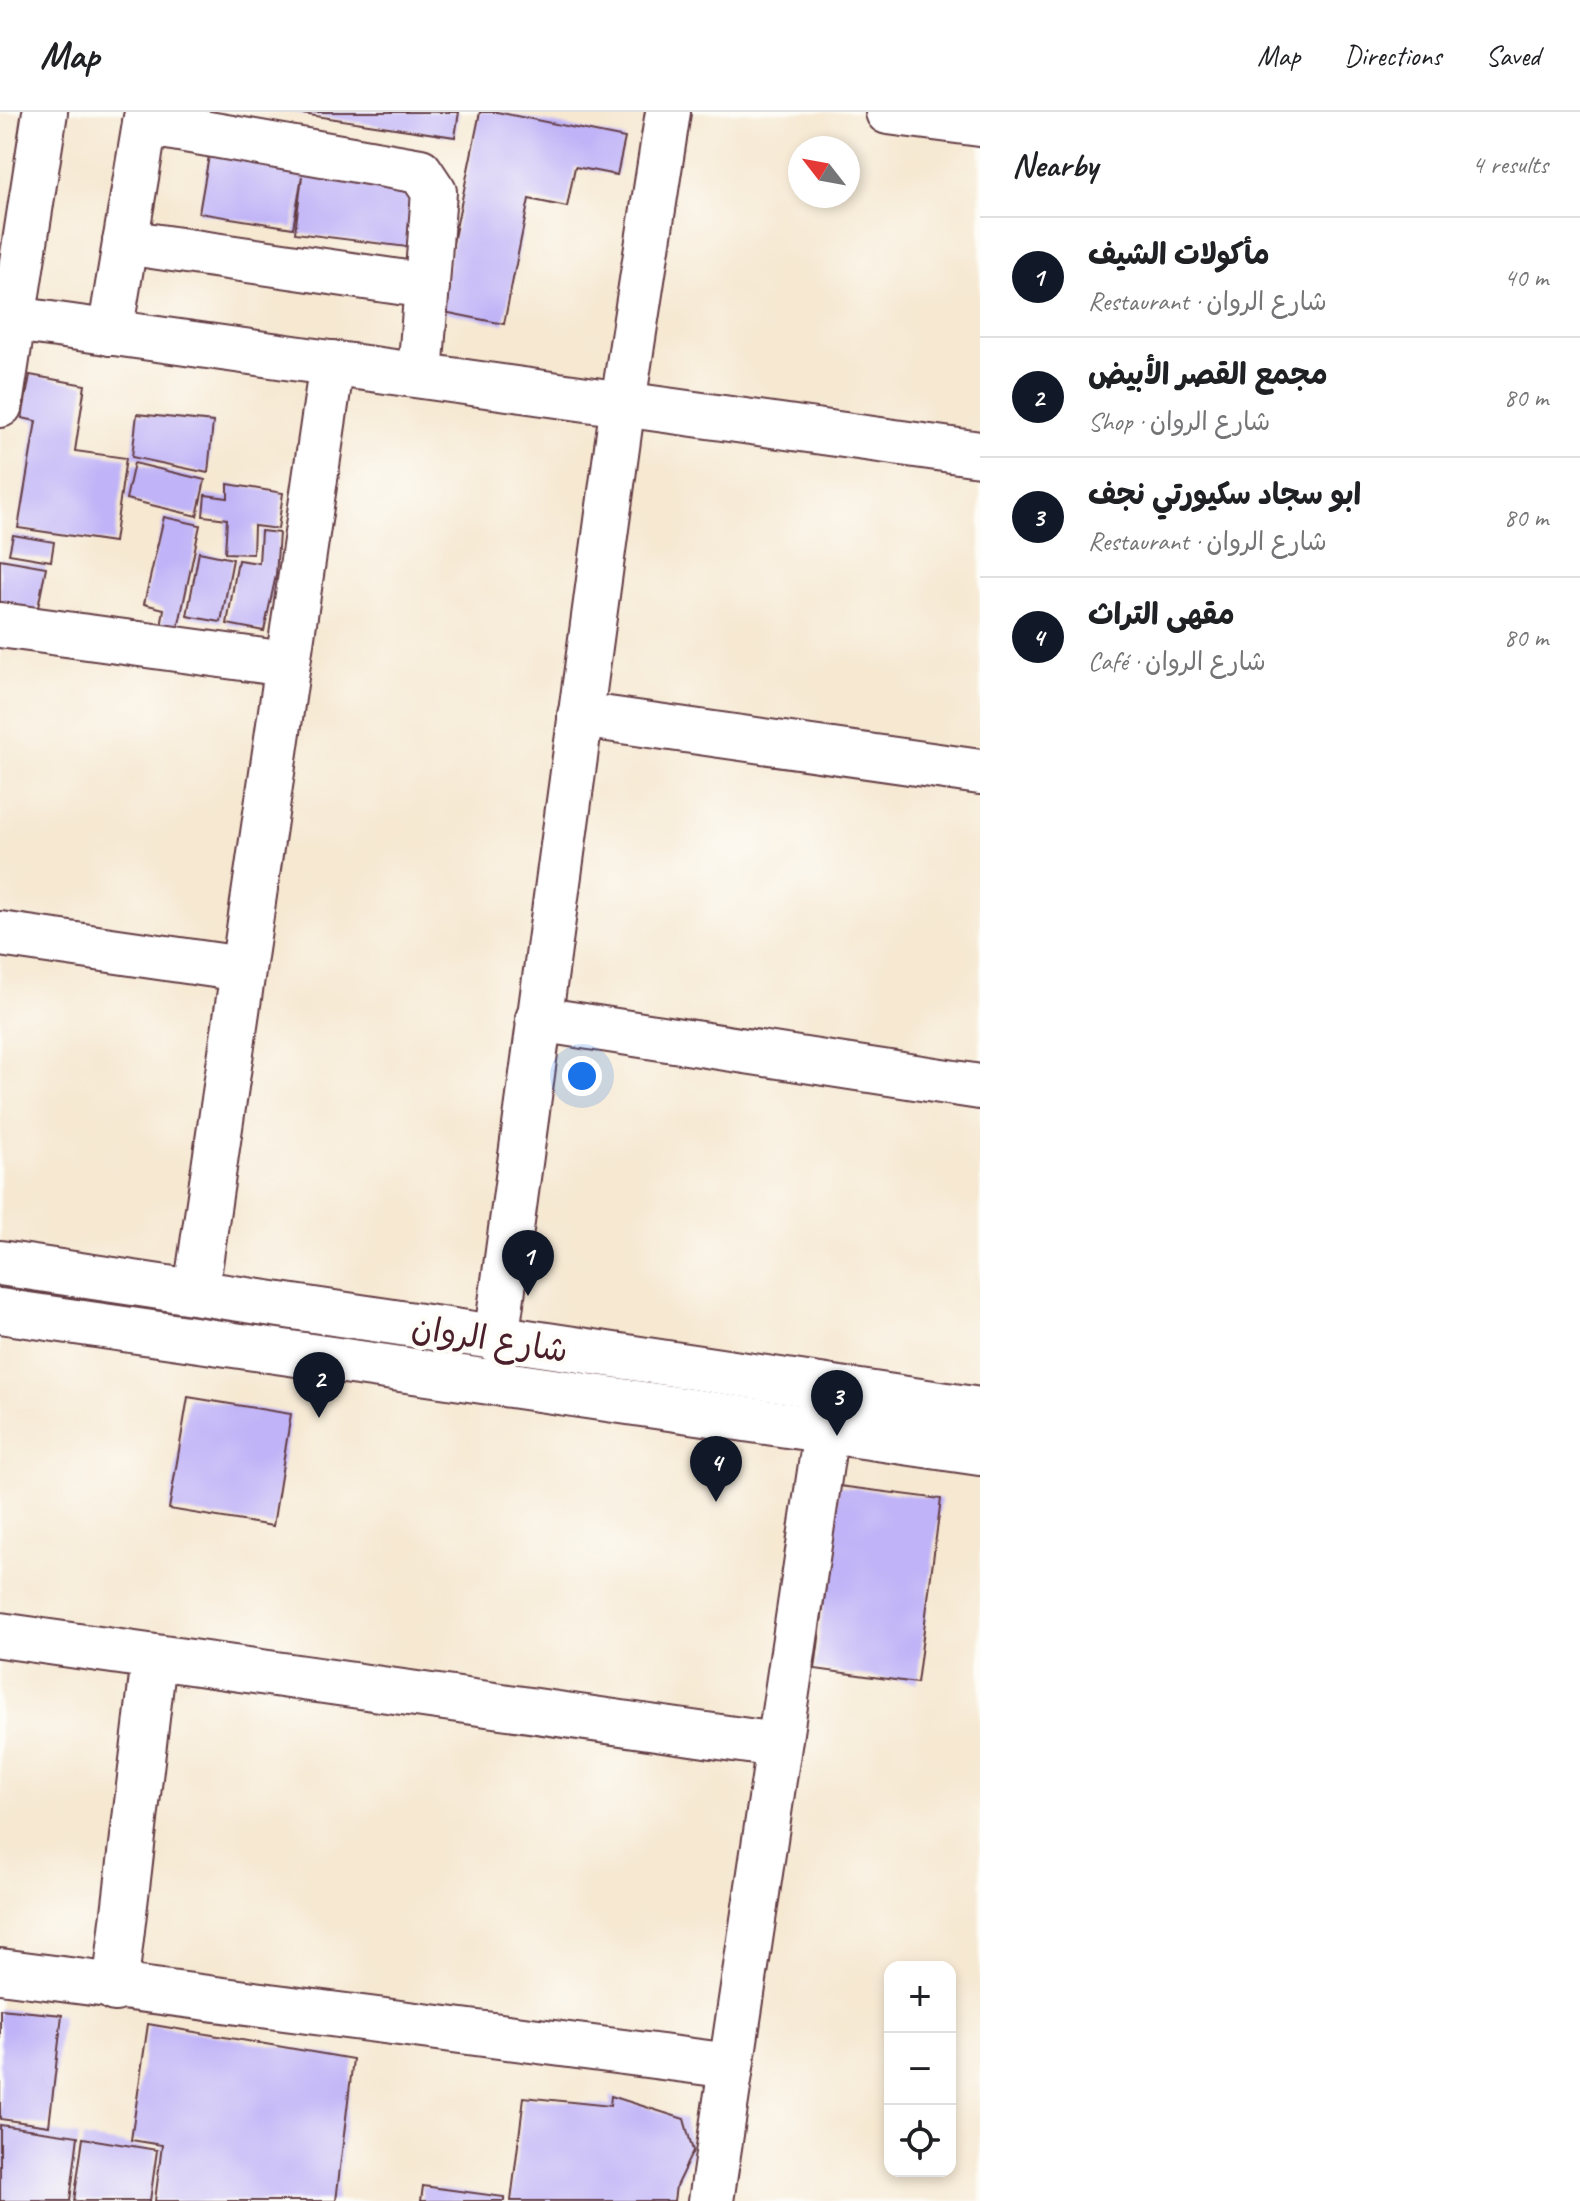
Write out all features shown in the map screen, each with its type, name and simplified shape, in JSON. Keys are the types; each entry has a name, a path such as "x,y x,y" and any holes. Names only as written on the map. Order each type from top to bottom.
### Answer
{"street":[{"path":"0,405 6,318 45,112"},
{"path":"496,1340 623,403 668,112"},
{"path":"888,112 980,124"},
{"path":"110,333 146,117 420,171 434,192 420,375"},
{"path":"125,242 427,286"},
{"path":"6,318 980,454"},
{"path":"196,1291 332,363"},
{"path":"0,625 286,664"},
{"path":"580,715 980,772"},
{"path":"0,934 242,969"},
{"path":"538,1019 979,1080"},
{"name":"شارع الروان","path":"0,1263 496,1340 980,1410"},
{"name":"شارع الروان","path":"0,1311 980,1453"},
{"path":"711,2201 826,1431"},
{"path":"0,1635 777,1745"},
{"path":"115,1989 154,1659"},
{"path":"0,1971 115,1989 731,2066"}],"building":[{"path":"289,112 459,112 455,137"},
{"path":"480,112 497,112 625,138 617,175 575,167 567,207 529,199 504,324 439,311"},
{"path":"210,150 416,180 407,247 295,233 302,176 293,228 199,213"},
{"path":"30,375 85,385 75,451 126,458 114,542 18,528 36,421 22,418"},
{"path":"137,414 213,422 208,473 132,457"},
{"path":"134,463 205,480 197,516 126,499"},
{"path":"228,484 283,493 278,529 254,526 253,554 225,553 227,519 203,516 205,495 228,498"},
{"path":"164,517 200,525 175,643 159,640 164,609 144,604"},
{"path":"261,531 279,533 276,575 264,631 227,624 238,560 259,563"},
{"path":"13,535 54,542 51,561 9,554"},
{"path":"199,552 233,559 221,622 187,616"},
{"path":"0,559 46,567 36,618 0,612"},
{"path":"188,1397 291,1414 273,1526 169,1509"},
{"path":"839,1486 941,1499 917,1683 815,1669"},
{"path":"0,2009 62,2015 49,2126 0,2119"},
{"path":"148,2024 353,2059 336,2201 155,2201 162,2145 131,2140"},
{"path":"611,2096 684,2119 693,2151 676,2186 674,2201 511,2201 524,2097 610,2106"},
{"path":"0,2125 78,2136 70,2201 0,2201"},
{"path":"83,2138 157,2150 150,2201 74,2201"},
{"path":"423,2186 504,2197 504,2201 421,2201"}],"place":[{"name":"مأكولات الشيف","path":"528,1296"},
{"name":"مجمع القصر الأبيض","path":"319,1418"},
{"name":"ابو سجاد سكيورتي نجف","path":"837,1436"},
{"name":"مقهى التراث","path":"716,1502"}]}
